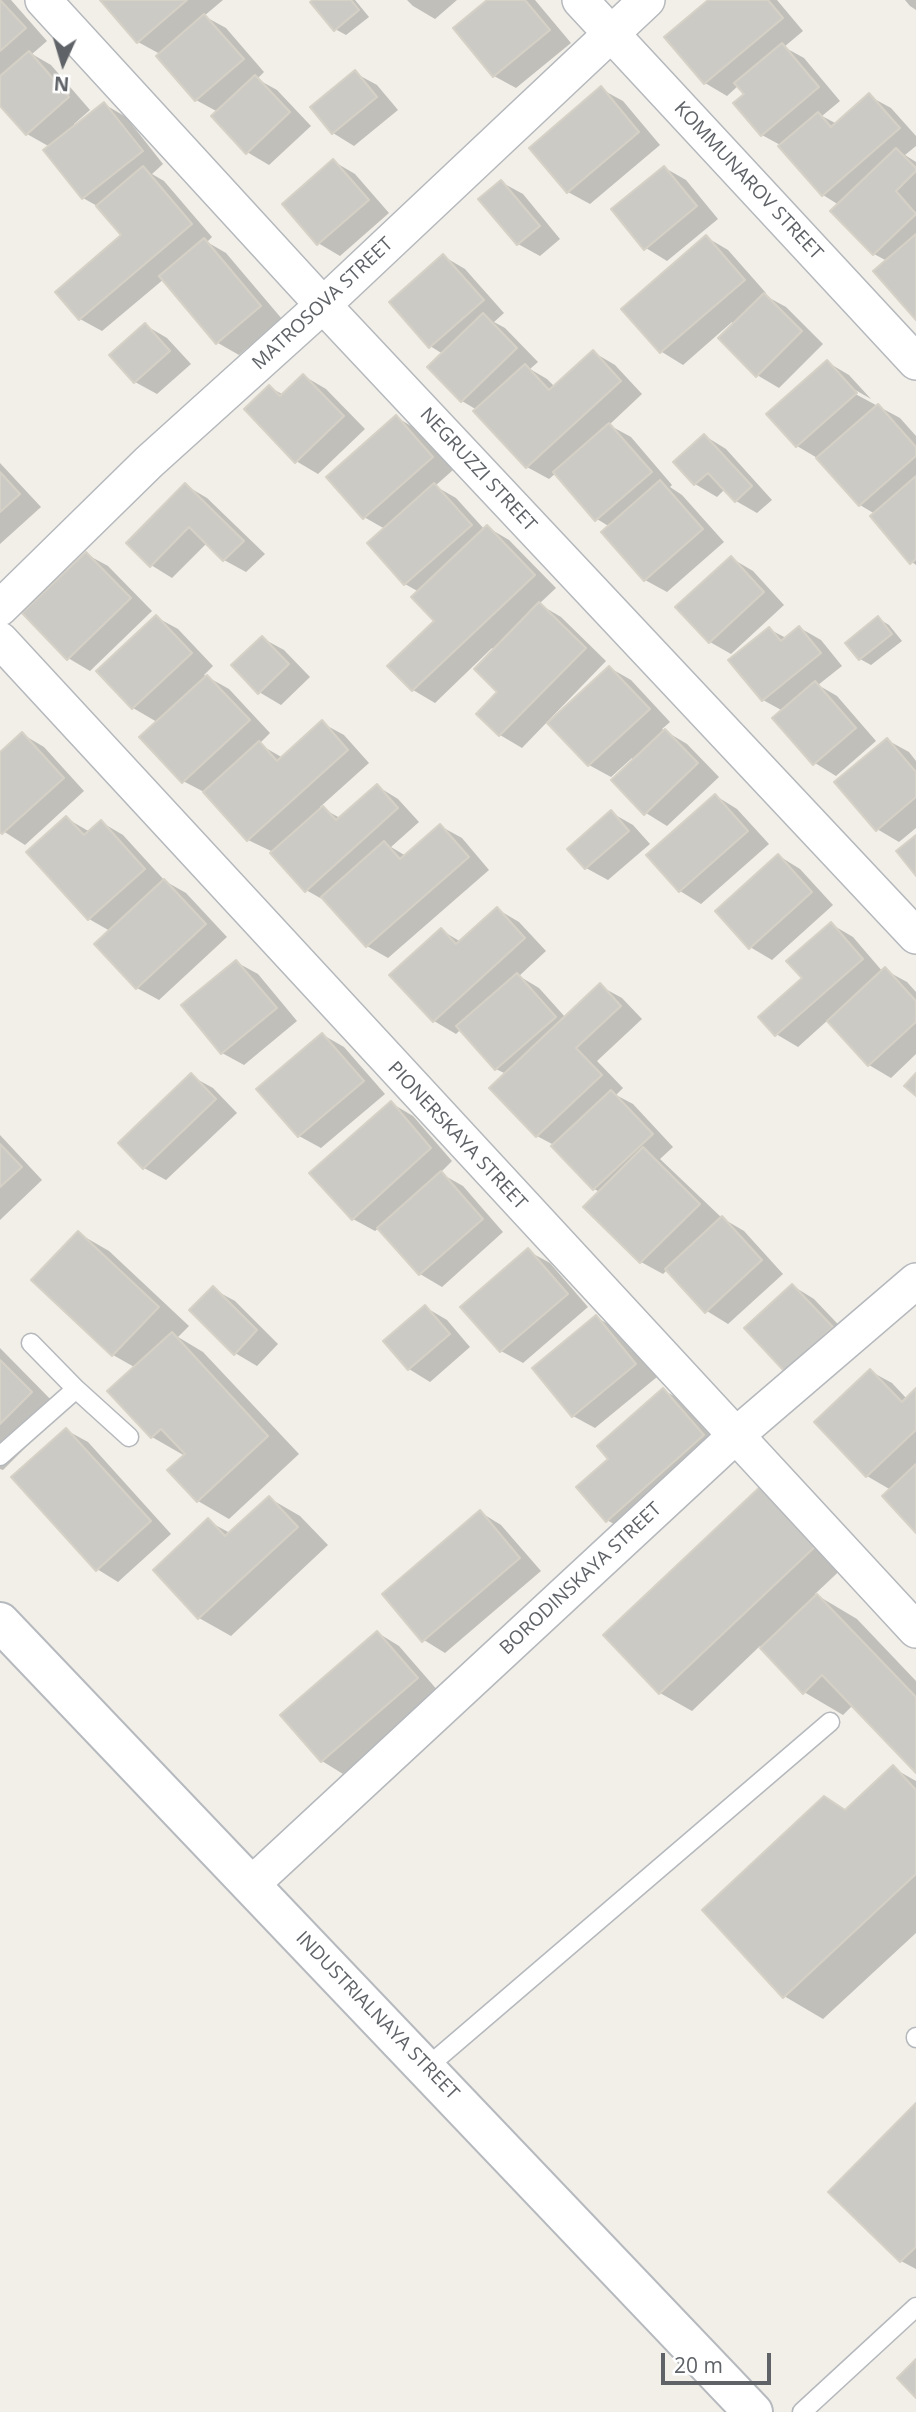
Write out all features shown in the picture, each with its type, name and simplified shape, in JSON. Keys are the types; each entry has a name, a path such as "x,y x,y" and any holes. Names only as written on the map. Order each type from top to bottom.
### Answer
{"main road":[{"name":"INDUSTRIALNAYA STREET","path":"0,1622 753,2412"}],"street":[{"name":"NEGRUZZI STREET","path":"43,0 323,305 916,936"},
{"name":"KOMMUNAROV STREET","path":"580,0 916,362"},
{"name":"MATROSOVA STREET","path":"0,608 149,462 323,305 647,0"},
{"name":"PIONERSKAYA STREET","path":"0,640 734,1437 916,1630"},
{"name":"BORODINSKAYA STREET","path":"252,1884 734,1437 916,1281"}],"lane":[{"path":"31,1343 129,1437"},
{"path":"0,1456 76,1389"},
{"path":"426,2068 830,1722"},
{"path":"802,2412 916,2307"}],"building":[{"path":"0,0 26,28 0,51"},
{"path":"100,0 187,0 137,43"},
{"path":"351,0 359,10 334,31 310,2"},
{"path":"487,0 525,0 550,30 493,77 453,28"},
{"path":"708,0 768,0 783,18 704,84 664,37"},
{"path":"204,14 244,59 195,101 156,56"},
{"path":"782,43 819,87 761,136 733,103 744,94 734,83"},
{"path":"29,51 69,97 26,135 0,106 0,76"},
{"path":"355,70 377,97 332,134 310,107"},
{"path":"255,75 290,112 246,154 211,116"},
{"path":"601,86 639,132 567,193 529,148"},
{"path":"869,93 900,128 822,196 778,146 818,112 831,127"},
{"path":"104,102 143,151 82,199 43,150"},
{"path":"896,148 916,168 896,191 916,214 873,255 830,211"},
{"path":"333,159 369,200 317,245 282,204"},
{"path":"143,166 192,224 79,320 55,292 121,235 96,206"},
{"path":"664,166 697,206 644,250 611,209"},
{"path":"501,180 540,226 517,245 478,199"},
{"path":"916,234 916,320 873,271"},
{"path":"706,235 745,280 660,353 621,309"},
{"path":"204,238 261,306 216,344 159,276"},
{"path":"443,254 484,300 429,348 389,302"},
{"path":"764,293 802,331 756,377 718,338"},
{"path":"483,313 517,348 461,402 427,367"},
{"path":"145,323 170,351 134,383 109,355"},
{"path":"593,350 621,381 526,468 473,411 525,364 549,390"},
{"path":"827,360 857,393 796,447 766,414"},
{"path":"303,374 344,416 295,463 244,409 269,385 280,396"},
{"path":"878,404 916,447 916,456 859,506 816,458"},
{"path":"396,415 433,457 363,519 326,477"},
{"path":"609,423 652,472 595,521 553,472"},
{"path":"704,434 752,486 735,502 708,473 694,485 673,462"},
{"path":"0,472 20,494 0,512"},
{"path":"916,476 916,559 910,564 870,516"},
{"path":"660,480 703,529 644,581 601,532"},
{"path":"185,483 244,541 223,561 189,527 150,567 126,543"},
{"path":"434,483 472,525 404,585 367,543"},
{"path":"487,525 535,575 412,691 387,666 434,621 411,597"},
{"path":"86,552 131,598 67,660 22,613"},
{"path":"731,556 764,592 709,643 675,607"},
{"path":"539,602 586,648 499,736 476,714 497,692 474,669"},
{"path":"156,615 192,653 132,709 96,671"},
{"path":"878,616 892,634 859,660 845,643"},
{"path":"799,626 821,653 762,701 728,660 769,627 781,641"},
{"path":"262,636 289,664 258,694 231,665"},
{"path":"609,666 650,709 588,766 547,723"},
{"path":"207,675 250,720 182,783 139,737"},
{"path":"815,681 856,728 813,765 772,718"},
{"path":"322,720 348,750 247,841 203,792 259,741 277,761"},
{"path":"665,729 698,763 644,815 611,780"},
{"path":"22,732 64,778 2,834 0,752"},
{"path":"887,738 916,772 916,797 876,831 834,782"},
{"path":"377,784 398,808 305,892 270,853 323,806 336,820"},
{"path":"715,794 748,831 679,892 646,855"},
{"path":"611,810 629,831 585,869 567,849"},
{"path":"66,816 84,835 101,820 145,869 88,920 26,852"},
{"path":"440,824 469,857 366,947 321,897 384,841 400,859"},
{"path":"916,835 916,876 896,851"},
{"path":"778,854 812,892 749,949 715,911"},
{"path":"164,879 206,924 136,989 94,944"},
{"path":"497,907 525,938 433,1022 389,975 441,928 456,944"},
{"path":"831,922 863,959 775,1036 758,1017 802,978 786,961"},
{"path":"236,960 277,1008 221,1054 181,1005"},
{"path":"885,967 916,1001 916,1022 868,1066 827,1021"},
{"path":"517,973 556,1017 495,1070 456,1026"},
{"path":"600,983 621,1006 576,1048 602,1075 536,1137 489,1088"},
{"path":"322,1033 364,1081 298,1137 256,1089"},
{"path":"191,1073 216,1099 143,1169 118,1143"},
{"path":"916,1073 916,1096 904,1086"},
{"path":"611,1090 653,1134 593,1190 551,1146"},
{"path":"391,1101 431,1148 352,1220 309,1173"},
{"path":"0,1144 22,1167 0,1187"},
{"path":"643,1147 700,1204 640,1263 583,1207"},
{"path":"441,1171 483,1219 419,1275 377,1228"},
{"path":"722,1216 762,1260 705,1313 665,1269"},
{"path":"78,1231 159,1307 112,1356 31,1280"},
{"path":"528,1248 568,1294 500,1352 460,1307"},
{"path":"792,1284 833,1327 785,1372 744,1328"},
{"path":"213,1286 257,1330 234,1355 189,1310"},
{"path":"425,1305 450,1334 408,1370 383,1341"},
{"path":"596,1315 636,1364 572,1417 532,1368"},
{"path":"172,1332 268,1436 197,1502 167,1470 185,1454 161,1429 151,1438 107,1391"},
{"path":"0,1360 32,1392 0,1424"},
{"path":"870,1369 902,1402 916,1388 916,1430 866,1477 814,1422"},
{"path":"663,1388 704,1435 606,1522 576,1487 608,1459 597,1446"},
{"path":"66,1428 151,1521 96,1571 11,1477"},
{"path":"916,1464 916,1533 882,1496"},
{"path":"763,1484 819,1543 659,1694 603,1635"},
{"path":"269,1496 298,1527 198,1619 153,1570 208,1518 225,1536"},
{"path":"480,1510 520,1558 422,1642 382,1594"},
{"path":"817,1594 916,1697 916,1773 822,1675 803,1694 760,1648"},
{"path":"377,1631 418,1678 321,1762 280,1715"},
{"path":"893,1765 916,1790 916,1874 783,1998 702,1910 824,1796 845,1810"},
{"path":"916,2103 916,2247 900,2262 828,2192"},
{"path":"916,2359 916,2398 897,2378"}]}
